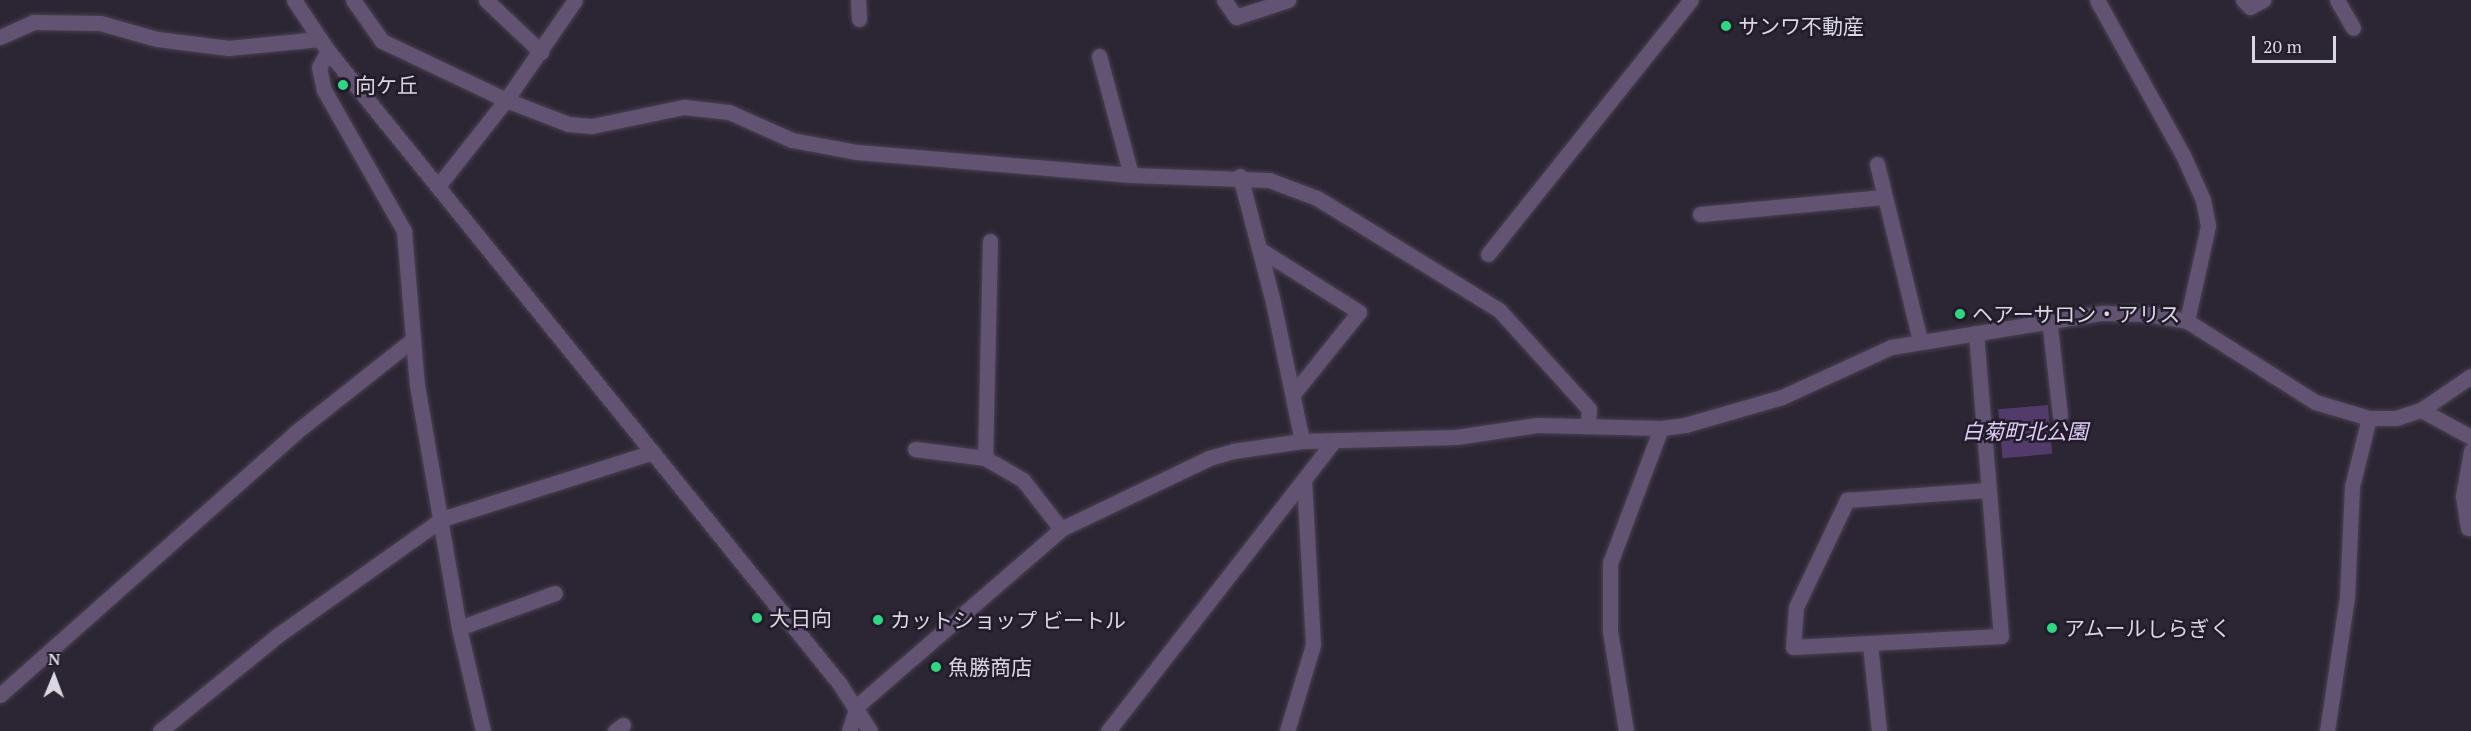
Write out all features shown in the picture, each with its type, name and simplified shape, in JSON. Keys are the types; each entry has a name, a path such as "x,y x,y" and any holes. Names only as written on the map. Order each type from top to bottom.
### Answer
{"street":[{"path":"294,0 324,45 857,706 870,731"},
{"path":"353,0 382,40 506,100 568,124 592,126 684,107 729,112 792,140 857,152 1131,175 1240,176 1269,180 1317,198 1499,310 1589,410 1588,425"},
{"path":"486,0 541,52"},
{"path":"438,186 506,100 575,0"},
{"path":"858,0 858,19"},
{"path":"1224,0 1236,17 1288,0"},
{"path":"1488,254 1691,0"},
{"path":"2097,0 2183,155 2203,200 2208,225 2187,321"},
{"path":"2243,0 2250,7 2263,0"},
{"path":"2337,0 2352,28"},
{"path":"0,37 33,22 100,23 157,39 228,48 324,45"},
{"path":"324,45 319,67 324,90 404,231 411,281 411,341 459,628 483,731"},
{"path":"1099,56 1131,175"},
{"path":"1877,164 1920,341"},
{"path":"1240,176 1261,250 1302,441"},
{"path":"1700,214 1884,197"},
{"path":"985,458 990,241"},
{"path":"1261,250 1359,312 1293,394"},
{"path":"849,731 857,706 1061,529 1209,458 1302,441 1456,437 1537,425 1661,428 1782,397 1891,347 2049,319 2102,313 2147,314 2187,321 2315,402 2369,418 2396,418 2421,410 2471,376"},
{"path":"2049,319 2060,415"},
{"path":"1976,333 2001,636 1793,647 1796,608 1847,500 1988,490"},
{"path":"0,695 296,432 411,341"},
{"path":"2421,410 2471,437"},
{"path":"2327,731 2347,597 2352,486 2369,418"},
{"path":"1626,731 1610,631 1610,562 1661,428"},
{"path":"1108,731 1334,441"},
{"path":"915,449 985,458 1023,480 1061,529"},
{"path":"2468,528 2463,496 2471,451"},
{"path":"160,731 278,635 442,519 653,452"},
{"path":"1287,731 1313,645 1304,481"},
{"path":"459,628 555,593"},
{"path":"1870,644 1879,731"}],"green space":[{"name":"白菊町北公園","path":"2048,405 2052,454 2002,458 1998,409"}],"place":[{"name":"サンワ不動産","path":"1726,26"},
{"name":"向ケ丘","path":"343,85"},
{"name":"ヘアーサロン・アリス","path":"1960,314"},
{"name":"大日向","path":"757,618"},
{"name":"カットショップ ビートル","path":"878,620"},
{"name":"アムールしらぎく","path":"2052,628"},
{"name":"魚勝商店","path":"936,667"}]}
